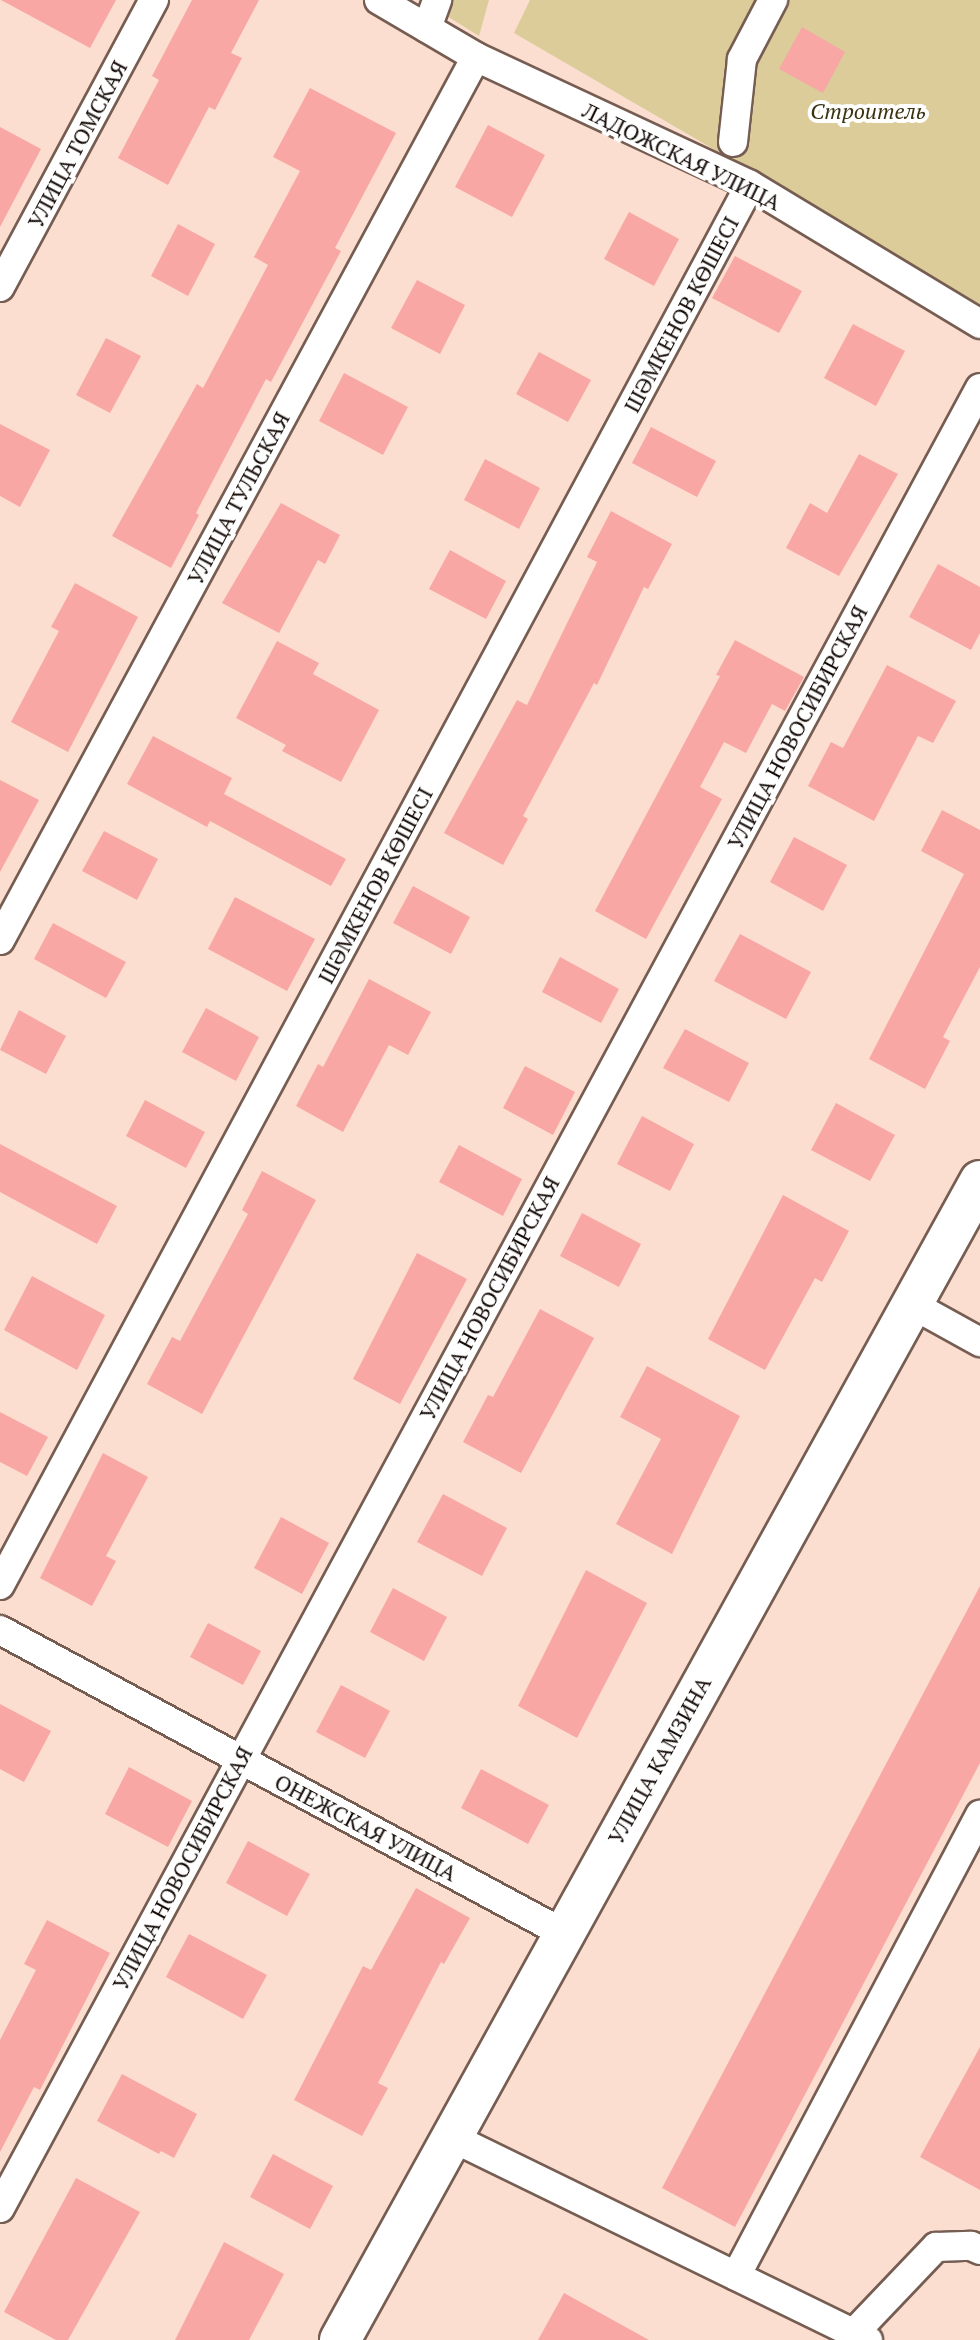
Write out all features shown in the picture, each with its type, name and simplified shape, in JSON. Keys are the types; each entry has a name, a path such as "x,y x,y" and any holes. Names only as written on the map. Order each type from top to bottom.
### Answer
{"main road":[{"name":"УЛИЦА КАМЗИНА","path":"340,2340 980,1181"}],"street":[{"name":"УЛИЦА ТОМСКАЯ","path":"0,287 154,0"},
{"name":"ЛАДОЖСКАЯ УЛИЦА","path":"379,0 476,57 750,185 980,324"},
{"path":"427,28 437,0"},
{"path":"733,142 742,59 773,0"},
{"name":"УЛИЦА ТУЛЬСКАЯ","path":"0,940 476,57"},
{"name":"ШӘМКЕНОВ КӨШЕСІ","path":"0,1585 750,185"},
{"name":"УЛИЦА НОВОСИБИРСКАЯ","path":"0,2208 980,388"},
{"path":"913,1305 980,1342"},
{"name":"ОНЕЖСКАЯ УЛИЦА","path":"0,1630 563,1933"},
{"path":"736,2276 980,1815"},
{"path":"451,2137 861,2337 936,2247 971,2246 980,2250"}],"green space":[{"path":"421,0 489,0 479,36"},
{"name":"Строитель","path":"530,0 980,0 980,304 514,33"}],"building":[{"path":"1,0 116,0 90,48"},
{"path":"192,0 259,0 231,53 242,58 215,110 209,107 168,185 118,158 159,80 152,76"},
{"path":"802,27 845,52 823,93 779,69"},
{"path":"310,88 396,133 335,248 341,251 271,382 266,379 171,568 112,536 197,384 203,388 268,265 254,257 300,171 273,157"},
{"path":"488,125 545,155 512,217 455,187"},
{"path":"0,127 41,149 0,227"},
{"path":"629,212 679,239 654,286 604,259"},
{"path":"178,224 215,244 188,296 151,276"},
{"path":"735,256 802,291 779,333 712,298"},
{"path":"417,280 465,305 440,354 391,328"},
{"path":"853,324 905,351 876,406 824,378"},
{"path":"106,338 141,356 110,413 76,395"},
{"path":"539,352 591,380 568,422 516,394"},
{"path":"344,373 408,407 383,455 319,421"},
{"path":"0,424 50,450 20,507 0,496"},
{"path":"651,427 716,461 697,497 632,463"},
{"path":"859,454 898,474 839,576 786,548 810,503 827,513"},
{"path":"485,459 540,488 519,529 464,500"},
{"path":"281,503 340,535 325,564 318,560 279,633 222,603"},
{"path":"611,511 672,544 648,589 644,587 597,685 594,683 523,816 528,819 503,865 444,833 517,700 527,705 597,562 587,557"},
{"path":"450,550 506,581 486,619 429,589"},
{"path":"938,564 980,587 980,633 971,650 909,617"},
{"path":"75,583 138,617 68,752 11,722 59,631 51,627"},
{"path":"735,640 804,677 785,711 772,704 746,753 724,742 700,787 722,799 646,939 595,911 720,676 716,675"},
{"path":"277,641 319,663 313,674 379,710 341,782 282,751 286,745 236,718"},
{"path":"887,665 956,701 933,743 918,736 874,821 808,786 831,742 843,748"},
{"path":"153,736 232,778 224,794 346,859 331,886 210,821 207,827 127,784"},
{"path":"0,780 39,800 0,872"},
{"path":"942,810 980,830 980,967 943,1037 950,1041 925,1089 869,1059 964,874 921,851"},
{"path":"104,831 158,859 137,900 82,871"},
{"path":"794,837 847,865 823,911 770,882"},
{"path":"413,886 470,917 451,954 393,923"},
{"path":"235,897 315,939 287,991 208,949"},
{"path":"53,923 126,962 106,998 34,959"},
{"path":"740,934 811,972 786,1019 714,981"},
{"path":"560,957 619,989 601,1023 542,992"},
{"path":"369,979 431,1012 408,1055 389,1045 343,1132 296,1106 318,1064 323,1067"},
{"path":"206,1008 259,1037 236,1081 182,1052"},
{"path":"19,1010 66,1036 46,1074 0,1050"},
{"path":"685,1029 749,1063 729,1102 663,1068"},
{"path":"525,1066 575,1092 553,1135 503,1108"},
{"path":"145,1100 205,1132 186,1168 126,1136"},
{"path":"836,1103 895,1135 870,1181 811,1150"},
{"path":"642,1116 694,1144 670,1191 617,1164"},
{"path":"0,1144 117,1206 97,1244 0,1192"},
{"path":"459,1145 522,1179 503,1216 439,1182"},
{"path":"262,1171 316,1200 202,1414 147,1384 172,1337 180,1341 248,1214 242,1210"},
{"path":"783,1195 849,1231 822,1282 815,1278 765,1370 708,1339"},
{"path":"582,1213 641,1244 619,1287 560,1256"},
{"path":"417,1253 467,1279 400,1404 353,1379"},
{"path":"32,1276 105,1315 77,1370 4,1330"},
{"path":"540,1309 594,1338 521,1473 463,1442 488,1395 493,1397"},
{"path":"647,1366 740,1416 672,1554 616,1524 661,1439 620,1417"},
{"path":"0,1412 48,1437 27,1476 0,1462"},
{"path":"103,1453 148,1477 106,1556 116,1561 92,1606 40,1578"},
{"path":"443,1494 507,1528 482,1576 417,1542"},
{"path":"281,1517 329,1543 302,1594 254,1568"},
{"path":"586,1570 647,1603 577,1738 518,1706"},
{"path":"980,1586 980,1763 735,2227 662,2188"},
{"path":"393,1588 447,1617 424,1661 370,1632"},
{"path":"208,1623 261,1651 243,1685 190,1657"},
{"path":"341,1685 390,1711 365,1758 316,1732"},
{"path":"0,1704 51,1731 24,1782 0,1769"},
{"path":"129,1767 192,1801 168,1847 105,1814"},
{"path":"481,1769 549,1805 528,1844 461,1808"},
{"path":"248,1841 310,1874 287,1916 226,1883"},
{"path":"416,1888 470,1918 444,1964 441,1962 378,2083 388,2088 362,2136 294,2100 363,1966 371,1970"},
{"path":"47,1920 110,1953 40,2090 34,2087 0,2152 0,2040 36,1970 24,1964"},
{"path":"189,1934 267,1975 243,2019 166,1977"},
{"path":"980,2047 980,2190 920,2157"},
{"path":"122,2074 197,2114 174,2158 161,2151 159,2154 97,2121"},
{"path":"273,2154 333,2186 310,2229 250,2197"},
{"path":"76,2178 140,2212 68,2340 56,2340 4,2312"},
{"path":"224,2242 284,2274 249,2340 175,2340"},
{"path":"564,2293 649,2340 538,2340"}]}
